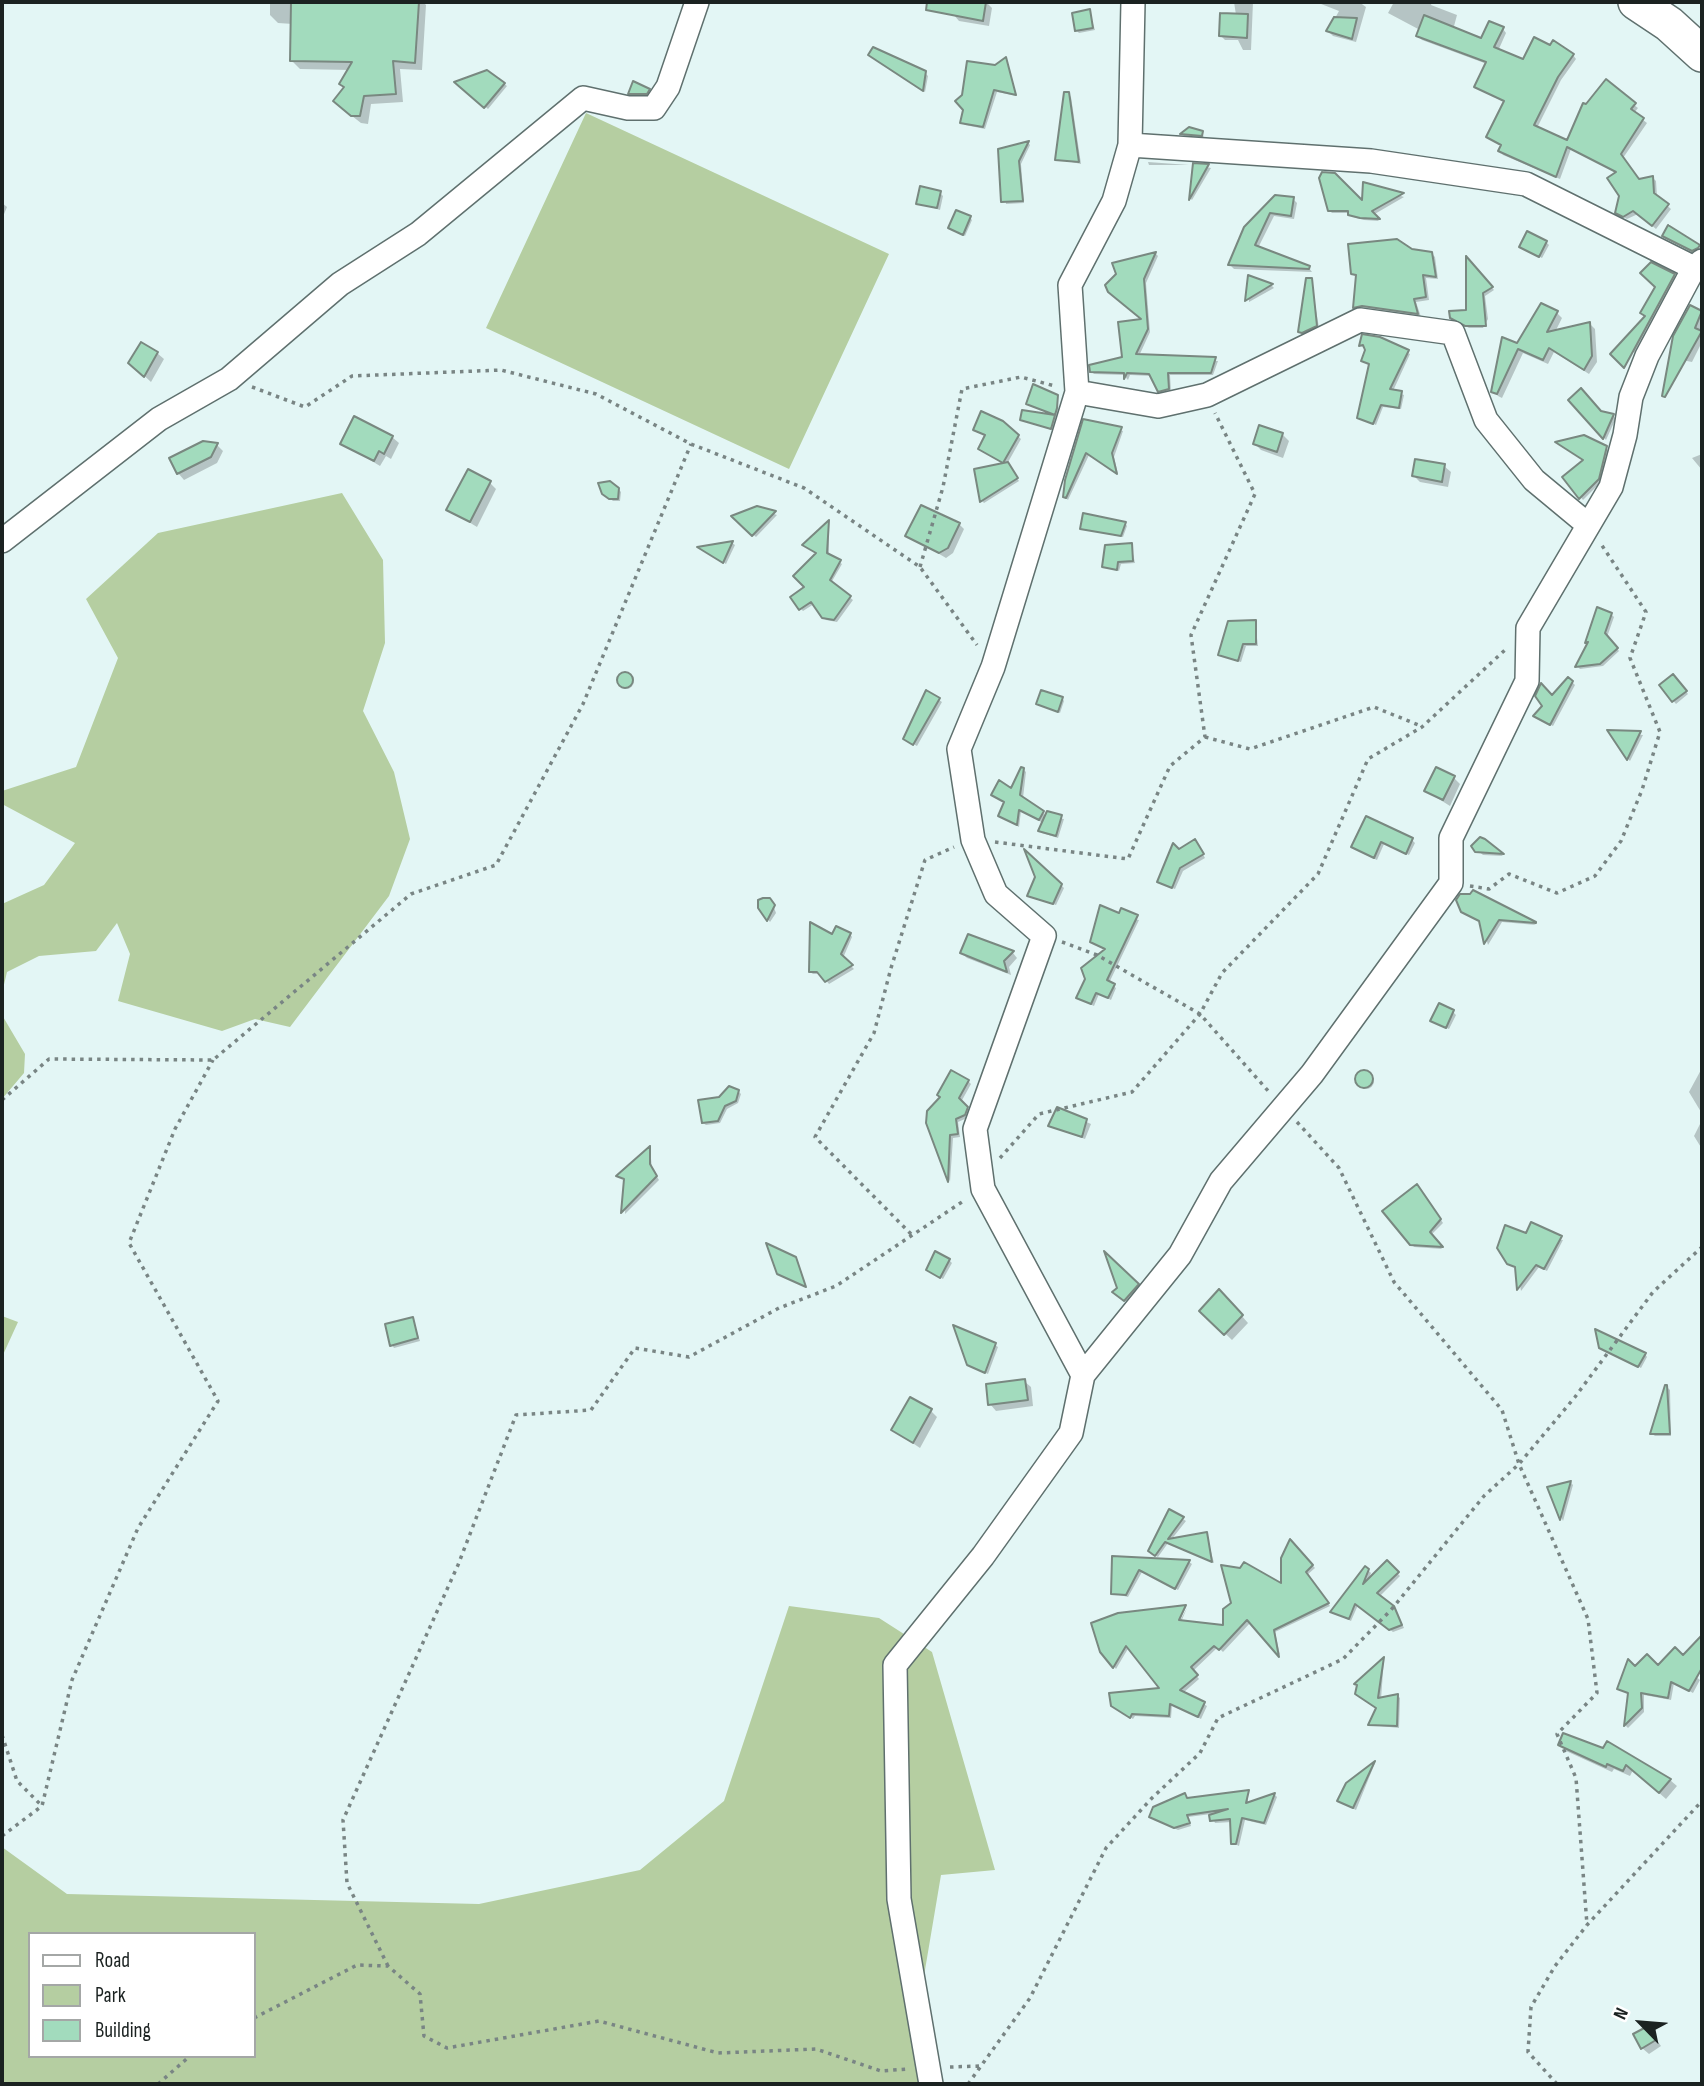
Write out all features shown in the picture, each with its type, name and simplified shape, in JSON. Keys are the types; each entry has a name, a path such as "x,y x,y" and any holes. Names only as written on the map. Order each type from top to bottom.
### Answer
{"main road":[{"path":"1636,2 1669,24 1702,54"}],"street":[{"path":"2,541 159,418 229,379 340,284 418,234 583,98 628,108 654,108 668,88 697,2"},
{"path":"1083,1375 983,1189 975,1129 1044,936 996,894 973,839 959,749 993,667 1077,393 1070,285 1114,201 1130,145 1133,2"},
{"path":"930,2076 898,1899 895,1665 983,1556 1071,1433 1083,1375 1180,1255 1221,1181 1282,1106 1312,1074 1451,883 1451,838 1527,681 1528,628 1611,487 1625,435 1631,397 1647,356 1698,264 1526,184 1371,162 1130,145"},
{"path":"1077,393 1158,406 1207,396 1360,320 1453,333 1486,420 1534,480 1587,524"}],"path":[{"path":"229,379 305,407 352,376 501,370 596,394 691,444 804,488 920,567 993,667"},
{"path":"920,567 943,487 962,389 1021,377 1077,393"},
{"path":"1205,737 1191,635 1255,494 1207,396"},
{"path":"2,1836 42,1806 72,1680 94,1629 138,1528 218,1401 129,1243 175,1129 213,1060 411,894 496,865 583,704 691,444"},
{"path":"1451,883 1489,889 1509,874 1557,893 1595,876 1621,841 1642,790 1660,732 1630,658 1646,611 1587,524"},
{"path":"979,2066 930,2076 881,2071 816,2049 718,2053 599,2021 447,2048 424,2036 420,1994 388,1966 347,1883 343,1820 458,1564 516,1415 591,1410 635,1348 689,1357 779,1308 836,1286 983,1189 992,1167 1039,1114 1132,1093 1200,1014 1222,972 1318,874 1368,759 1422,727 1528,628"},
{"path":"1205,737 1250,749 1374,707 1422,727"},
{"path":"911,1234 815,1137 874,1033 925,860 973,839 1128,859 1170,766 1205,737"},
{"path":"1044,936 1097,955 1200,1014 1339,1168 1394,1282 1502,1410 1519,1464 1588,1619 1597,1693 1558,1734 1577,1778 1587,1925"},
{"path":"2,1100 49,1059 213,1060"},
{"path":"968,2084 1030,1998 1106,1848 1152,1798 1200,1753 1218,1718 1343,1658 1391,1610 1484,1496 1519,1464 1575,1397 1653,1292 1702,1247"},
{"path":"2,1735 17,1782 42,1806"},
{"path":"1557,2084 1528,2052 1531,2007 1555,1966 1587,1925 1702,1801"},
{"path":"256,2017 357,1965 388,1966"},
{"path":"158,2084 188,2058"}],"green space":[{"path":"586,113 889,254 789,469 486,328"},
{"path":"342,493 383,560 385,643 363,711 394,772 410,839 389,896 290,1027 255,1019 222,1031 118,1001 130,954 117,923 96,951 39,956 7,972 2,993 2,904 44,885 75,843 2,804 2,791 76,767 118,658 86,599 158,533"},
{"path":"2,1015 25,1054 24,1073 2,1099"},
{"path":"2,1316 18,1322 2,1357"},
{"path":"789,1606 879,1618 932,1652 995,1870 941,1875 912,2047 925,2084 2,2084 2,1847 67,1894 479,1904 640,1870 724,1801"}],"building":[{"path":"291,2 419,2 415,63 393,61 396,94 364,96 360,116 351,116 333,101 344,87 339,84 352,62 290,61"},
{"path":"927,2 986,2 983,21 926,10"},
{"path":"1090,9 1093,28 1075,31 1072,13"},
{"path":"1220,13 1248,14 1247,38 1219,36"},
{"path":"1424,15 1481,38 1489,21 1504,27 1494,47 1523,59 1534,37 1550,45 1553,40 1574,54 1558,77 1534,125 1567,140 1583,103 1586,104 1606,79 1636,103 1631,109 1644,118 1621,154 1639,179 1653,176 1654,193 1669,204 1652,226 1633,211 1623,217 1615,213 1619,196 1607,178 1616,172 1567,147 1556,177 1498,151 1501,145 1486,137 1504,101 1474,87 1486,62 1416,36"},
{"path":"1334,17 1357,18 1352,39 1326,31"},
{"path":"873,47 926,71 923,91 868,55"},
{"path":"1006,57 1016,95 994,90 983,127 960,123 963,110 955,101 962,95 967,61 995,65"},
{"path":"487,70 505,83 484,108 454,82"},
{"path":"633,81 650,89 647,94 628,94"},
{"path":"1064,92 1069,92 1079,162 1055,160"},
{"path":"1189,127 1203,131 1202,136 1180,134"},
{"path":"1029,141 1019,161 1023,201 1001,202 998,149"},
{"path":"1193,163 1209,164 1189,200"},
{"path":"1322,172 1335,173 1362,200 1363,182 1404,193 1372,211 1380,219 1348,215 1348,211 1328,211 1319,178"},
{"path":"920,186 941,191 937,208 916,204"},
{"path":"1275,195 1294,197 1291,216 1270,213 1255,245 1310,266 1309,269 1228,265 1244,227"},
{"path":"956,210 971,216 963,235 948,228"},
{"path":"1668,225 1700,245 1698,248 1692,251 1662,236"},
{"path":"1527,231 1547,241 1539,257 1519,247"},
{"path":"1397,239 1412,249 1432,252 1436,277 1423,275 1426,297 1414,299 1418,314 1362,306 1353,308 1356,275 1351,274 1348,244"},
{"path":"1156,252 1144,279 1148,329 1136,354 1216,357 1211,373 1168,373 1169,389 1158,392 1149,374 1127,373 1124,379 1124,373 1090,372 1089,365 1122,357 1118,322 1141,319 1108,292 1105,285 1116,274 1112,263"},
{"path":"1466,256 1493,287 1483,293 1486,326 1465,326 1450,318 1449,311 1466,310"},
{"path":"1651,262 1675,274 1624,368 1610,354 1645,316 1640,313 1655,287 1640,273"},
{"path":"1248,275 1273,284 1245,301"},
{"path":"1306,278 1312,278 1317,326 1302,333 1298,332"},
{"path":"1541,303 1558,311 1547,332 1590,322 1592,356 1584,370 1549,348 1543,360 1518,349 1497,394 1491,392 1502,337 1517,343"},
{"path":"1690,305 1702,311 1695,328 1702,331 1665,397 1662,396 1673,336"},
{"path":"1362,334 1380,337 1409,350 1390,389 1402,391 1399,408 1381,405 1373,424 1357,418 1369,364 1361,361 1365,350 1363,345 1359,346"},
{"path":"141,342 158,352 144,377 128,363"},
{"path":"1033,384 1058,395 1055,415 1026,404"},
{"path":"1581,388 1601,411 1614,414 1603,439 1568,400"},
{"path":"1022,410 1055,415 1051,429 1020,420"},
{"path":"981,411 1003,421 1019,435 1003,463 978,449 985,435 973,430"},
{"path":"354,416 393,436 384,454 379,451 374,461 340,444"},
{"path":"1083,419 1122,427 1112,453 1117,474 1086,453 1066,498 1063,497 1065,480"},
{"path":"1259,425 1283,433 1277,452 1253,444"},
{"path":"1584,435 1607,446 1599,479 1579,499 1562,477 1583,460 1555,442"},
{"path":"203,441 218,443 211,457 177,474 169,458"},
{"path":"1415,459 1445,464 1442,482 1412,476"},
{"path":"1008,462 1018,478 980,502 974,469"},
{"path":"468,469 491,481 470,522 446,510"},
{"path":"610,481 619,488 618,499 609,499 602,494 598,483"},
{"path":"921,505 960,523 948,548 939,553 905,536"},
{"path":"757,506 776,511 752,536 731,516"},
{"path":"1083,513 1126,522 1121,536 1080,529"},
{"path":"829,520 827,553 841,560 830,580 851,596 834,620 822,618 811,602 799,610 790,597 804,587 793,576 816,553 802,545"},
{"path":"733,541 723,563 697,547"},
{"path":"1132,543 1133,561 1118,562 1117,570 1102,567 1105,545"},
{"path":"1597,607 1612,613 1605,633 1618,648 1600,664 1575,667 1588,642 1585,643"},
{"path":"1256,620 1256,644 1243,644 1238,661 1218,655 1228,621"},
{"path":"622,672 628,672 633,680 631,686 622,688 617,683 617,677"},
{"path":"1673,674 1687,691 1672,702 1659,685"},
{"path":"1568,677 1573,681 1550,725 1533,716 1542,706 1535,696 1541,683 1552,695"},
{"path":"926,690 940,698 913,745 903,739"},
{"path":"1041,690 1063,697 1058,712 1036,704"},
{"path":"1607,730 1641,731 1627,760"},
{"path":"1021,767 1024,768 1020,795 1044,811 1039,820 1019,810 1017,825 998,816 1004,802 991,795 999,780 1011,788"},
{"path":"1436,767 1455,776 1443,800 1424,791"},
{"path":"1047,811 1062,815 1056,836 1038,831"},
{"path":"1366,816 1413,838 1406,854 1381,842 1374,858 1351,847"},
{"path":"1480,837 1504,854 1475,852 1471,846"},
{"path":"1195,839 1204,854 1180,868 1172,888 1157,882 1173,843 1179,849"},
{"path":"1024,849 1062,884 1053,904 1027,896 1035,877"},
{"path":"1473,890 1536,923 1499,920 1484,944 1479,921 1461,912 1456,900 1460,894 1470,894"},
{"path":"770,898 775,905 767,921 758,908 758,900"},
{"path":"1100,905 1119,913 1121,908 1138,915 1107,980 1115,984 1108,998 1096,993 1091,1004 1076,998 1085,979 1081,968 1105,949 1090,942"},
{"path":"810,922 832,934 836,926 851,933 841,954 853,965 825,982 817,972 809,972"},
{"path":"968,934 1014,951 1004,961 1007,972 960,953"},
{"path":"1439,1003 1454,1010 1446,1028 1430,1021"},
{"path":"951,1070 969,1080 959,1098 968,1107 965,1115 956,1119 958,1134 950,1135 948,1182 926,1123 927,1111 940,1097 937,1095"},
{"path":"1360,1070 1368,1070 1373,1079 1371,1086 1360,1088 1355,1083 1355,1075"},
{"path":"729,1086 739,1090 736,1101 725,1106 718,1121 702,1123 698,1100 719,1097"},
{"path":"1057,1107 1087,1119 1082,1137 1048,1126"},
{"path":"650,1146 650,1164 657,1176 621,1213 624,1179 616,1176"},
{"path":"1417,1184 1441,1219 1430,1232 1443,1247 1410,1245 1382,1211"},
{"path":"1531,1222 1562,1236 1544,1269 1536,1265 1517,1290 1515,1267 1507,1264 1497,1248 1505,1225 1526,1233"},
{"path":"766,1243 796,1257 806,1287 777,1274"},
{"path":"935,1251 950,1259 940,1278 926,1270"},
{"path":"1104,1251 1139,1284 1124,1301 1112,1292 1117,1288"},
{"path":"1219,1289 1243,1315 1224,1335 1199,1311"},
{"path":"413,1317 418,1338 390,1346 385,1324"},
{"path":"953,1325 996,1343 985,1373 967,1365"},
{"path":"1595,1329 1646,1353 1638,1367 1599,1348"},
{"path":"1025,1379 1028,1400 988,1405 986,1384"},
{"path":"1665,1385 1670,1434 1650,1434"},
{"path":"910,1397 932,1409 913,1443 891,1430"},
{"path":"1571,1481 1560,1520 1547,1487"},
{"path":"1169,1509 1184,1517 1168,1539 1207,1532 1212,1562 1165,1542 1155,1556 1148,1551"},
{"path":"1290,1539 1313,1565 1306,1572 1329,1603 1274,1630 1279,1657 1247,1620 1219,1650 1214,1646 1191,1667 1198,1675 1180,1690 1205,1702 1198,1717 1170,1704 1169,1716 1132,1714 1130,1718 1111,1706 1109,1693 1159,1688 1126,1646 1113,1668 1100,1652 1091,1623 1118,1613 1186,1605 1179,1620 1223,1625 1223,1609 1231,1603 1221,1565 1240,1568 1244,1562 1281,1583 1281,1558"},
{"path":"1112,1556 1190,1560 1175,1589 1139,1570 1126,1595 1111,1594"},
{"path":"1387,1560 1399,1572 1377,1593 1394,1606 1402,1625 1389,1630 1355,1604 1349,1619 1330,1612 1365,1566 1369,1569 1363,1584"},
{"path":"1702,1635 1702,1668 1689,1691 1671,1682 1668,1698 1641,1693 1642,1708 1624,1726 1628,1693 1617,1689 1628,1659 1635,1666 1647,1654 1658,1665 1675,1647 1683,1655"},
{"path":"1384,1657 1378,1698 1398,1694 1397,1726 1368,1725 1376,1708 1355,1694 1357,1685 1354,1684"},
{"path":"1563,1733 1603,1748 1607,1741 1671,1779 1659,1793 1626,1765 1623,1771 1607,1764 1606,1767 1558,1745"},
{"path":"1375,1761 1353,1808 1337,1801 1346,1783"},
{"path":"1249,1790 1246,1803 1275,1793 1264,1823 1242,1818 1236,1844 1231,1844 1230,1819 1210,1821 1209,1815 1228,1809 1187,1815 1190,1823 1174,1828 1149,1817 1153,1807 1185,1793 1187,1798"},
{"path":"1648,2026 1656,2040 1641,2049 1633,2034"}]}
